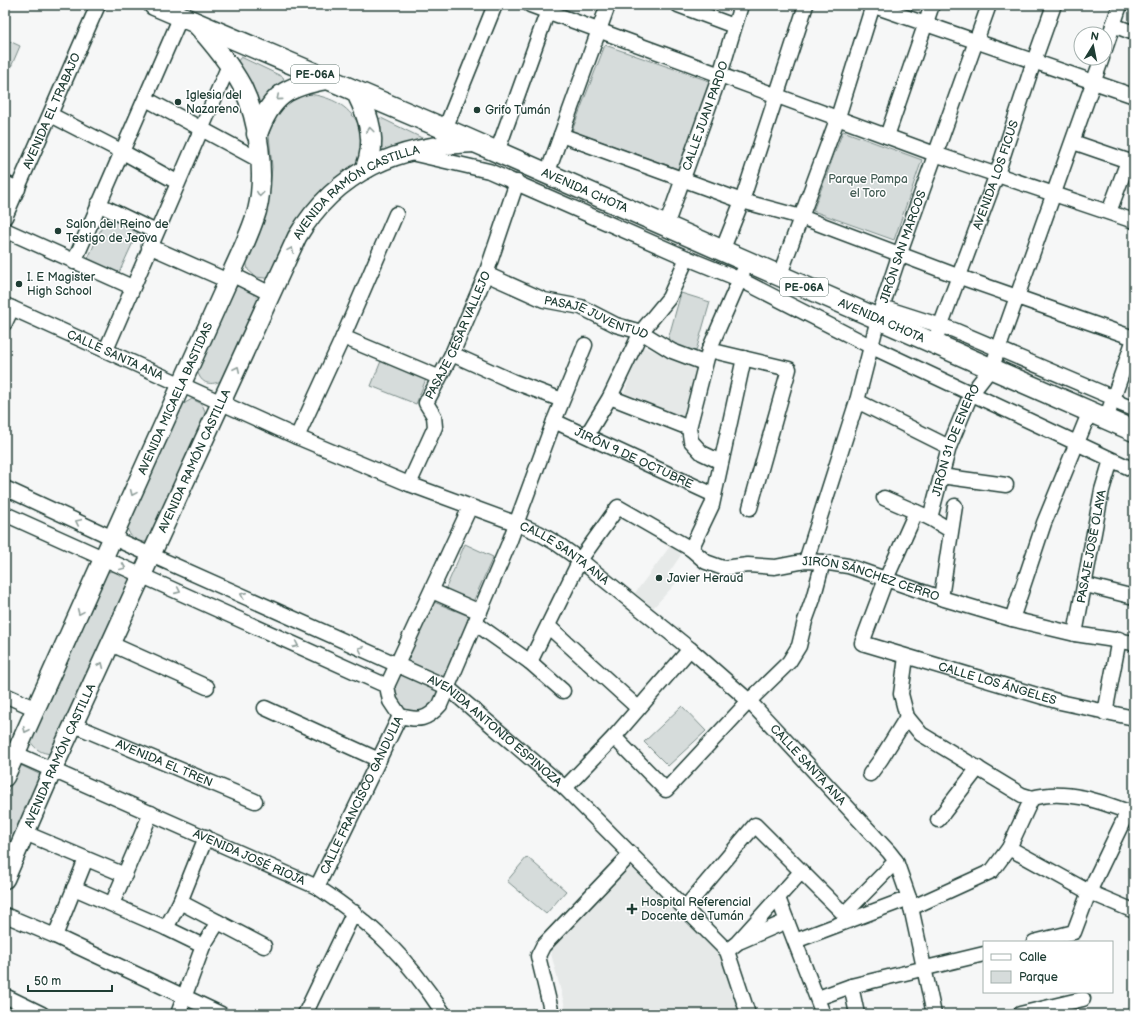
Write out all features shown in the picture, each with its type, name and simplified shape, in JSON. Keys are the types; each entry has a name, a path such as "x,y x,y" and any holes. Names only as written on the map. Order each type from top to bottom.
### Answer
{"highway":[{"name":"PE-06A","path":"154,5 475,143"},
{"path":"257,134 264,115 271,104 281,95 294,87 327,79"},
{"path":"357,93 367,114 371,128 371,157 366,168"},
{"name":"AVENIDA CHOTA","path":"475,143 722,251 743,271 779,277 937,334 992,368 1134,431"}],"main road":[{"name":"AVENIDA MICAELA BASTIDAS","path":"5,777 10,752 36,709 230,278 257,210 261,187 261,161 257,134 249,105 242,87 229,65 186,18"},
{"name":"AVENIDA RAMÓN CASTILLA","path":"5,879 53,769 151,554 297,237 309,216 325,198 366,168 383,160 409,152 450,144 475,143"}],"street":[{"path":"445,129 495,5"},
{"path":"530,5 549,8 599,31 776,94 935,154 1055,193 1134,221"},
{"path":"547,174 608,5"},
{"path":"678,5 734,26"},
{"name":"CALLE JUAN PARDO","path":"666,226 720,75 741,5"},
{"path":"722,251 742,201 806,5"},
{"path":"779,277 838,117 872,5 925,25 977,40 1134,96"},
{"path":"887,136 932,5"},
{"name":"JIRÓN SAN MARCOS","path":"806,561 857,401 880,313 989,5"},
{"name":"AVENIDA LOS FICUS","path":"937,334 960,277 997,174 1054,5"},
{"path":"1120,5 1113,25 1134,33"},
{"name":"AVENIDA EL TRABAJO","path":"5,217 11,186 51,115 95,6"},
{"path":"497,152 549,8"},
{"path":"74,262 121,151 186,18"},
{"path":"106,350 149,246 229,65"},
{"name":"JIRÓN 31 DE ENERO","path":"930,518 949,447 971,394 992,368 1000,348 1099,66"},
{"path":"146,99 261,161"},
{"path":"51,115 177,182"},
{"path":"561,135 742,201 801,217 900,253 960,277 1134,338 1114,398 1098,415 1076,444 1044,522 1012,619"},
{"path":"1073,142 1131,162 1109,212"},
{"path":"409,152 489,171 687,258 743,271 872,347 1134,470"},
{"name":"PASAJE CÉSAR VALLEJO","path":"409,484 435,428 434,416 426,403 452,354 486,274 517,182"},
{"path":"98,204 156,232"},
{"path":"297,436 343,337 396,214"},
{"path":"5,230 132,287"},
{"path":"149,246 271,294"},
{"path":"587,435 610,397 641,332 668,298 687,258"},
{"path":"721,462 702,452 691,441 690,428 706,356 743,271"},
{"name":"PASAJE JUVENTUD","path":"486,274 544,300 581,307 616,325 641,332 672,350 706,356 744,358 789,369 750,508"},
{"path":"5,323 8,306"},
{"name":"CALLE SANTA ANA","path":"8,306 297,436 409,484 538,533 580,560 690,649 749,701 842,800 896,861 910,903 934,1014"},
{"path":"937,334 1000,348 1114,398 1121,404 1134,409"},
{"path":"343,337 438,378"},
{"path":"400,716 412,719 422,719 432,714 440,705 509,543 515,523 562,400 585,345"},
{"path":"452,354 512,382 562,400"},
{"path":"691,549 712,505 744,358"},
{"path":"610,397 690,428"},
{"path":"857,401 949,447"},
{"name":"JIRÓN 9 DE OCTUBRE","path":"554,421 714,495"},
{"name":"PASAJE JOSÉ OLAYA","path":"1075,634 1086,585 1102,490 1111,460"},
{"path":"941,476 1006,485"},
{"name":"AVENIDA ANTONIO ESPINOZA","path":"5,488 113,538 447,687 565,788 685,908 732,947 748,1014"},
{"path":"884,498 930,518 950,530"},
{"name":"JIRÓN SÁNCHEZ CERRO","path":"580,560 618,506 691,549 706,562 723,568 748,565 775,567 806,561 848,566 941,598 1012,619 1075,634 1134,643"},
{"path":"941,598 950,530 955,506"},
{"path":"5,514 103,560 142,575 387,686 470,507"},
{"path":"886,579 916,512"},
{"path":"530,662 580,560"},
{"path":"614,737 666,790 749,701 789,662 799,646 823,562"},
{"name":"CALLE LOS ÁNGELES","path":"886,579 862,643 1060,702 1105,713 1134,718"},
{"path":"1086,585 1134,598"},
{"path":"432,591 477,617 563,691"},
{"path":"548,626 638,708"},
{"path":"1105,713 1119,640"},
{"path":"111,644 207,687"},
{"path":"565,788 614,737 690,649"},
{"path":"906,657 901,694 907,717 921,734 1022,795 1032,798 1045,794 1081,797 1131,812 1089,892 1074,932 1038,941"},
{"name":"CALLE FRANCISCO GANDULIA","path":"317,887 400,716 390,701 387,686"},
{"path":"5,695 36,709"},
{"path":"265,708 378,760"},
{"path":"870,774 907,717"},
{"name":"AVENIDA EL TREN","path":"74,725 255,801"},
{"name":"AVENIDA JOSÉ RIOJA","path":"10,752 53,769 317,887 354,912 382,936 407,962 444,1014"},
{"path":"938,820 978,768"},
{"path":"795,941 847,917 910,903 992,871 1010,848 1032,798"},
{"path":"112,904 151,813"},
{"path":"685,908 755,825 847,917"},
{"path":"25,833 124,875"},
{"path":"166,928 180,902 206,837"},
{"path":"1010,848 1089,892 1134,911"},
{"path":"552,1014 538,956 543,946 631,854"},
{"path":"55,936 86,859"},
{"path":"847,917 896,861"},
{"path":"732,947 801,872"},
{"path":"74,888 166,928 203,946"},
{"path":"778,898 823,1014"},
{"path":"180,902 264,946"},
{"path":"305,1014 354,912"},
{"path":"5,915 55,936 221,1014"},
{"path":"732,947 787,921"},
{"path":"178,1014 186,997 203,946 218,922"},
{"path":"818,998 851,986 983,954"},
{"path":"851,986 857,1014"},
{"path":"5,996 42,1014"},
{"path":"1020,1014 1083,999"}],"shaded area":[{"path":"641,346 700,368 686,422 622,399"},
{"name":"Javier Heraud","path":"671,545 681,555 668,574 677,582 653,608 635,593"},
{"name":"Hospital Referencial Docente de Tumán","path":"631,867 720,955 742,1014 567,1014 550,950"}],"green space":[{"path":"5,39 20,46 5,81"},
{"path":"605,45 712,82 681,170 572,131"},
{"path":"241,57 283,77 285,83 264,101 258,103 237,62"},
{"path":"309,94 336,102 346,109 356,120 362,130 363,137 358,161 273,272 265,278 256,277 248,270 246,260 266,209 270,188 272,167 269,135 271,123 274,114 294,97"},
{"path":"381,118 422,138 422,144 382,154 377,151 376,119"},
{"name":"Parque Pampa el Toro","path":"843,131 922,160 894,240 813,211"},
{"path":"108,213 140,227 118,275 87,261"},
{"path":"238,286 244,286 258,294 259,300 223,380 214,383 207,383 201,379 197,370 232,290"},
{"path":"681,293 710,302 696,351 667,343"},
{"path":"381,361 426,379 416,404 371,386"},
{"path":"192,399 202,404 207,416 150,541 141,542 131,535 126,523 180,406"},
{"path":"465,544 493,557 473,602 445,590"},
{"path":"113,571 126,575 130,580 52,754 42,752 34,747 30,741 103,577 108,572"},
{"path":"434,602 471,617 446,680 405,662"},
{"path":"400,673 440,690 434,704 420,715 403,712 393,690"},
{"path":"682,706 706,731 668,766 644,742"},
{"path":"20,765 41,775 5,856 5,798"},
{"path":"527,857 566,891 546,914 507,881"}],"place":[{"name":"Iglesia del Nazareno","path":"178,102"},
{"name":"Grifo Tumán","path":"477,110"},
{"name":"Salon del Reino de Testigo de Jeova","path":"58,231"},
{"name":"I. E Magister High School","path":"19,284"},
{"name":"Javier Heraud","path":"659,578"},
{"name":"Hospital Referencial Docente de Tumán","path":"632,909"}]}
